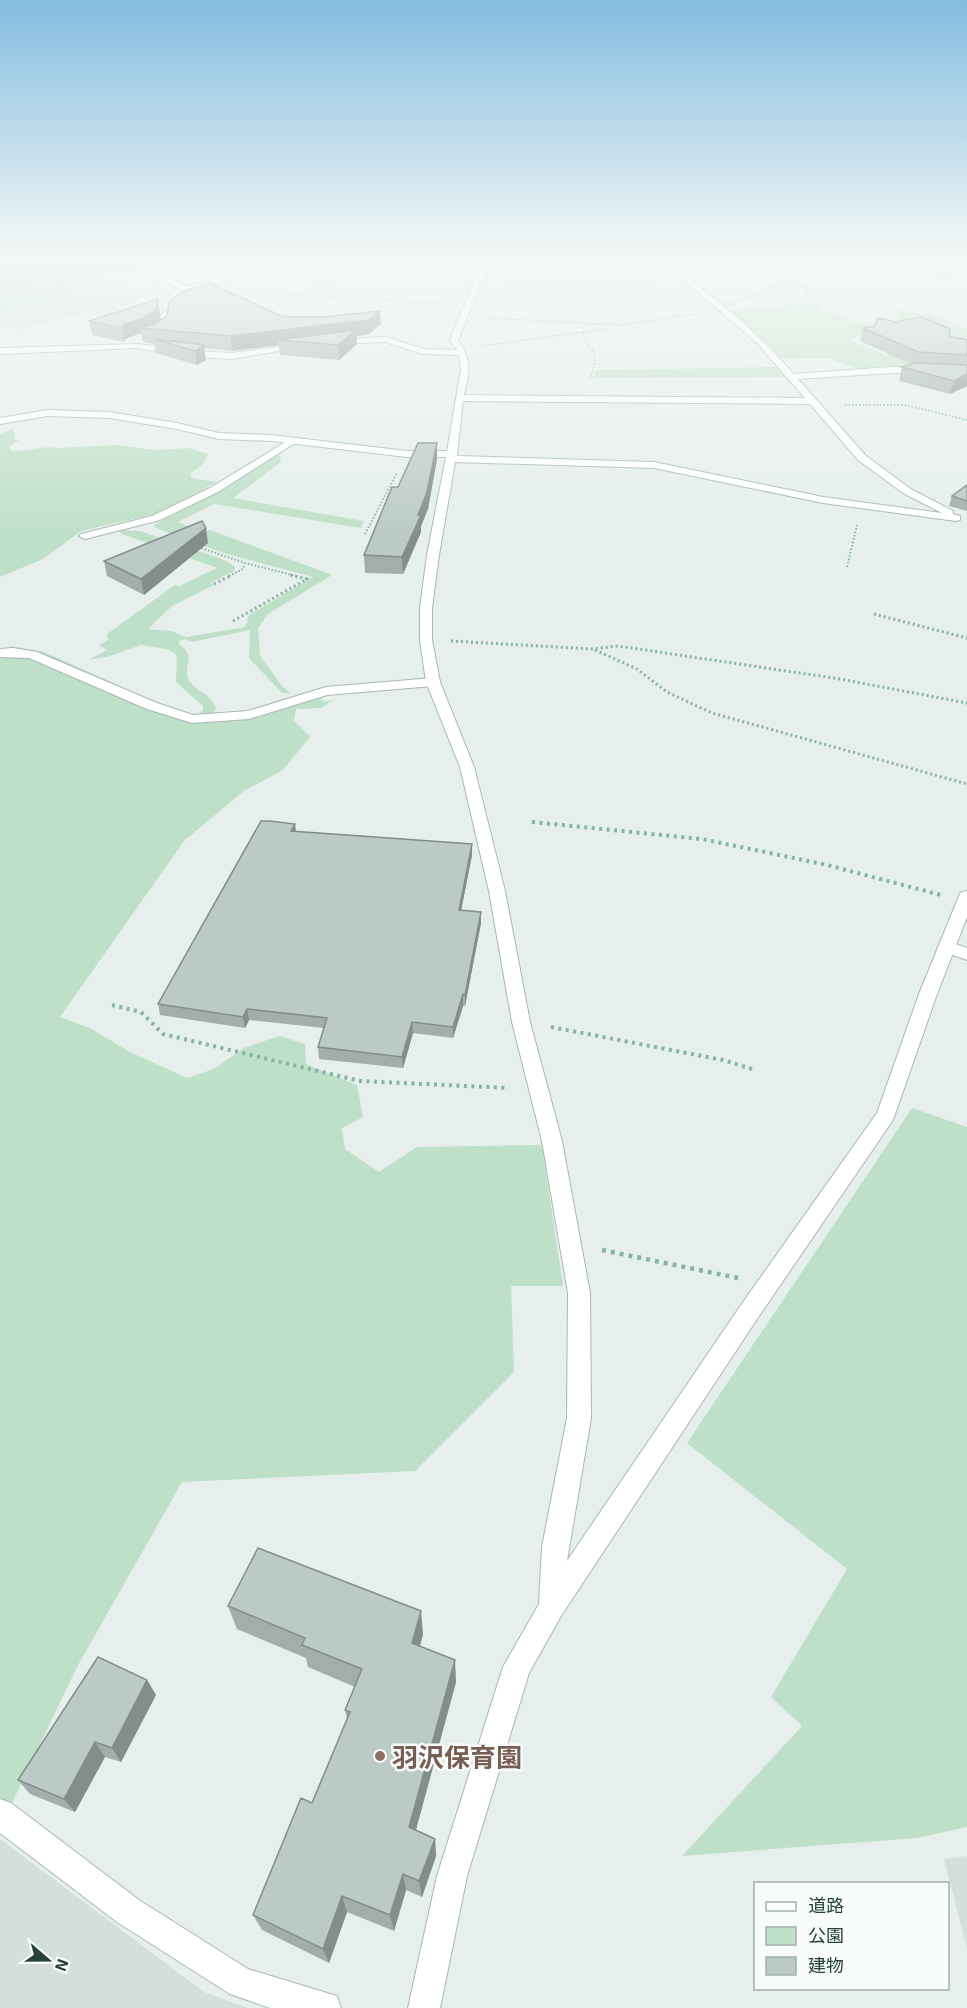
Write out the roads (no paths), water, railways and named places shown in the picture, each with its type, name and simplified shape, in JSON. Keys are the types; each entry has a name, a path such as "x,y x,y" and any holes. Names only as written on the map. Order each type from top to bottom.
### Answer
{"street":[{"path":"1,351 51,349"},
{"path":"160,349 194,354 232,356 286,349"},
{"path":"415,349 423,351 461,351 465,369 427,597 426,640 433,682 467,767 496,891 521,1022 552,1141 579,1293 579,1418 555,1547 552,1607"},
{"path":"767,349 862,458 907,491 962,519"},
{"path":"791,376 891,370 967,373"},
{"path":"459,398 811,400"},
{"path":"0,421 47,413 109,415 177,426 219,436 292,441 407,454 674,467 741,484 861,507 962,519"},
{"path":"85,536 156,518 214,490 292,441"},
{"path":"0,653 32,655 152,706 192,719 212,720 249,715 326,691 433,682"},
{"path":"424,2008 452,1876 517,1667 552,1607 886,1114 957,951 966,899"},
{"path":"0,1814 128,1911 241,1983 325,2008"}],"place":[{"name":"羽沢保育園","path":"380,1756"}]}
